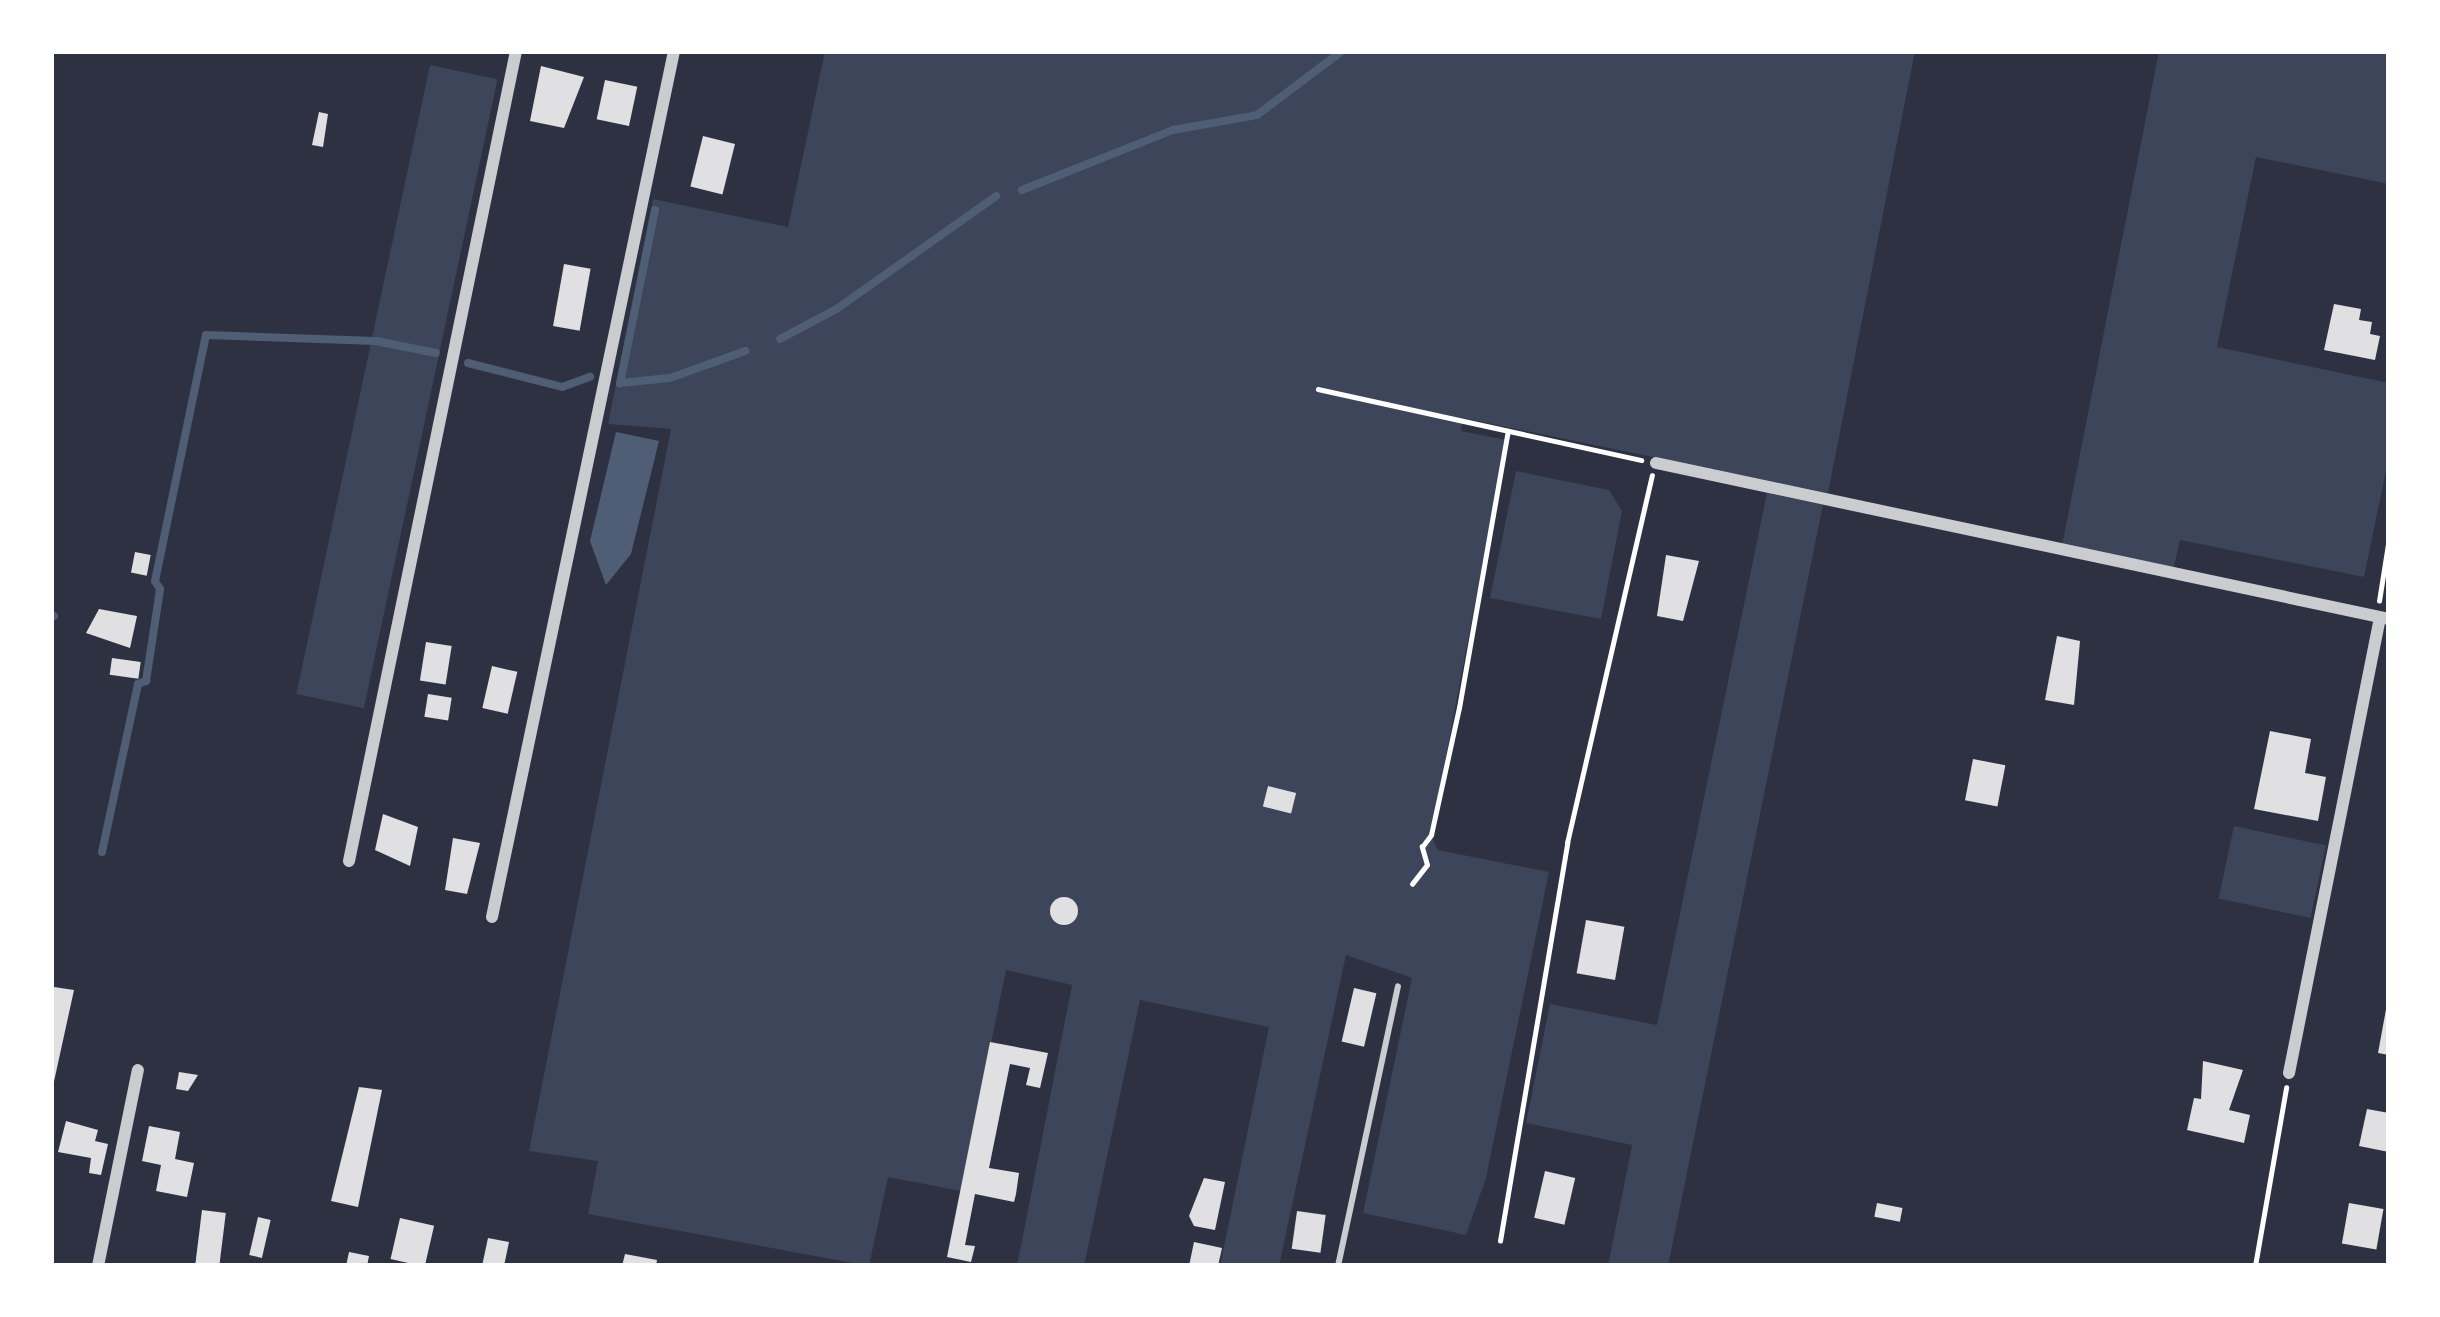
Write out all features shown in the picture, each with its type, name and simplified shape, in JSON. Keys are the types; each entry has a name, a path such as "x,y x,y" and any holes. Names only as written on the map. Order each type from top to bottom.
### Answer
{"street":[{"path":"350,861 516,51"},
{"path":"493,917 674,51"},
{"path":"1656,463 2385,619 2289,1073"},
{"path":"98,1266 138,1070"}],"lane":[{"path":"1338,1266 1398,986"}],"path":[{"path":"1318,389 1656,463 1567,844 1500,1241"},
{"path":"1412,884 1427,865 1422,847 1431,836 1459,708 1508,431"},
{"path":"2385,619 2389,538"},
{"path":"2255,1266 2289,1073"}],"shaded area":[{"path":"825,51 1915,51 1828,493 1463,418 1461,431 1506,440 1431,835 1438,850 1549,872 1486,1178 1466,1235 1363,1213 1412,978 1346,955 1279,1266 1220,1266 1269,1027 1140,1000 1084,1266 1017,1266 1072,985 1006,970 961,1191 888,1177 869,1266 588,1214 598,1161 529,1151 671,429 608,424 653,199 788,227"},
{"path":"2159,51 2389,51 2389,184 2256,157 2217,347 2389,383 2389,456 2364,577 2180,540 2173,571 2062,546"},
{"path":"430,65 497,79 364,708 296,694"},
{"path":"616,432 659,441 631,554 606,585 590,541"},
{"path":"1516,471 1609,490 1622,511 1601,619 1490,598"},
{"path":"1767,493 1823,505 1668,1266 1608,1266 1632,1145 1526,1123 1550,1004 1657,1025"},
{"path":"2234,826 2326,846 2311,918 2219,898"}],"building":[{"path":"541,66 584,77 564,128 530,121"},
{"path":"605,80 637,87 629,126 597,119"},
{"path":"319,112 328,114 323,147 312,145"},
{"path":"703,136 735,144 722,194 690,186"},
{"path":"564,264 591,269 580,331 553,326"},
{"path":"2334,304 2361,309 2359,320 2372,322 2370,334 2380,336 2375,360 2324,350"},
{"path":"135,552 151,555 147,576 131,573"},
{"path":"1666,555 1699,561 1683,621 1657,616"},
{"path":"99,609 137,616 130,648 86,633"},
{"path":"2057,636 2080,641 2074,705 2045,700"},
{"path":"426,642 452,646 446,685 420,681"},
{"path":"112,658 141,662 138,679 110,675"},
{"path":"492,666 517,672 508,714 482,708"},
{"path":"428,694 452,698 448,720 424,717"},
{"path":"2270,731 2311,739 2305,773 2326,777 2318,821 2254,809"},
{"path":"1973,759 2005,765 1997,807 1965,800"},
{"path":"1268,786 1296,793 1291,813 1263,806"},
{"path":"383,814 418,827 410,866 375,850"},
{"path":"453,838 480,843 467,894 445,890"},
{"path":"1064,897 1074,901 1078,911 1074,921 1064,925 1054,921 1050,911 1054,901"},
{"path":"1586,920 1624,927 1615,980 1577,973"},
{"path":"54,987 74,990 53,1086 51,1001"},
{"path":"1354,988 1376,993 1364,1047 1342,1042"},
{"path":"2389,1005 2389,1055 2378,1053"},
{"path":"990,1042 1048,1053 1040,1088 1026,1085 1030,1068 1010,1064 989,1168 1019,1173 1016,1194 1014,1202 975,1194 965,1245 975,1246 971,1262 947,1257"},
{"path":"2203,1061 2243,1070 2229,1110 2250,1115 2244,1143 2187,1130 2194,1098 2201,1099"},
{"path":"179,1072 198,1075 188,1091 176,1089"},
{"path":"359,1087 382,1090 358,1207 331,1201"},
{"path":"2367,1109 2389,1113 2389,1152 2359,1146"},
{"path":"66,1121 98,1130 95,1141 108,1144 101,1175 89,1173 91,1158 58,1152"},
{"path":"149,1126 180,1132 175,1159 194,1163 187,1197 156,1191 161,1165 142,1161"},
{"path":"1545,1171 1575,1178 1564,1225 1534,1218"},
{"path":"1204,1178 1225,1182 1215,1230 1194,1226 1189,1216"},
{"path":"1877,1203 1903,1208 1900,1222 1874,1217"},
{"path":"2349,1203 2383,1209 2376,1249 2342,1243"},
{"path":"202,1210 226,1213 219,1266 195,1266"},
{"path":"1297,1211 1326,1215 1320,1253 1292,1249"},
{"path":"258,1217 271,1220 262,1258 249,1255"},
{"path":"400,1218 434,1226 425,1266 391,1259"},
{"path":"488,1238 509,1242 504,1266 482,1266"},
{"path":"1194,1242 1222,1248 1218,1266 1189,1266"},
{"path":"349,1252 369,1256 367,1266 346,1266"},
{"path":"625,1254 657,1260 656,1266 622,1266"}],"waterway":[{"path":"1022,190 1173,130 1257,115 1342,51"},
{"path":"780,339 838,308 996,196"},
{"path":"655,210 620,383 670,378 745,351"},
{"path":"102,852 138,684 146,681 160,589 155,581 206,335 376,341 436,353"},
{"path":"468,363 562,387 590,377"}]}
